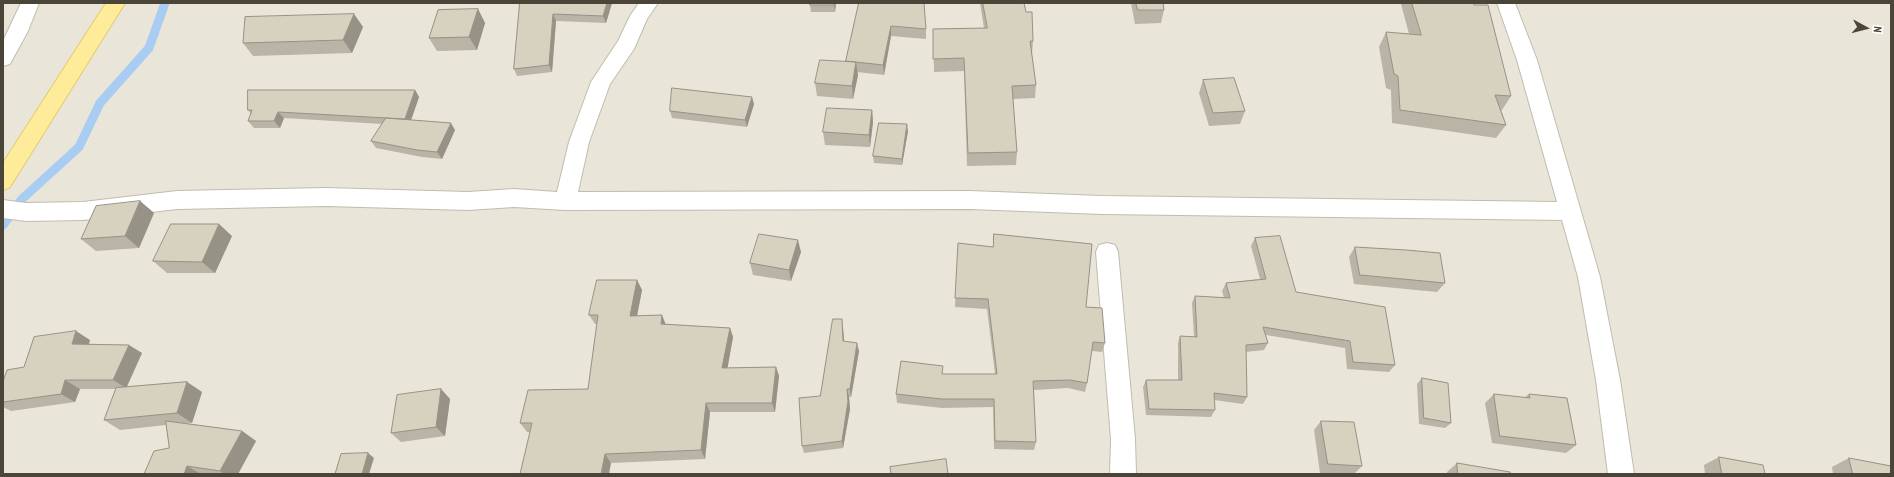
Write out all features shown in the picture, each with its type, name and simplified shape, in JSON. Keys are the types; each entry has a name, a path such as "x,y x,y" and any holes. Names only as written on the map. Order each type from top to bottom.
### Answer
{"main road":[{"path":"3,181 116,3"}],"street":[{"path":"3,59 18,31 30,3"},
{"path":"565,201 579,142 601,82 628,44 639,16 649,3"},
{"path":"1506,3 1527,60 1589,277 1608,380 1621,474"},
{"path":"12,210 83,211 177,200 326,197 468,201 514,198 565,201 970,200 1102,205 1570,211"},
{"path":"1107,252 1123,439 1123,474"}],"shaded area":[{"path":"3,3 1891,3 1891,474 3,474"}],"building":[{"path":"520,3 607,3 603,16 553,14 549,65 514,69"},
{"path":"811,3 835,3 834,5 810,5"},
{"path":"859,3 924,3 926,29 891,26 883,65 846,61"},
{"path":"983,3 1024,3 1026,12 1032,12 1033,41 1030,41 1036,85 1012,86 1017,152 968,153 964,58 933,59 933,29 987,28"},
{"path":"1136,3 1163,3 1164,10 1138,10"},
{"path":"1412,3 1474,3 1474,5 1488,5 1511,96 1495,95 1506,125 1400,110 1398,76 1394,74 1386,32 1421,35"},
{"path":"478,9 469,37 429,38 438,10"},
{"path":"354,14 343,40 243,43 245,17"},
{"path":"820,60 856,62 852,86 815,83"},
{"path":"1234,78 1245,111 1213,113 1203,80"},
{"path":"672,88 752,97 745,120 670,111"},
{"path":"248,90 415,90 405,119 278,112 274,121 248,121 252,110 248,110"},
{"path":"827,108 872,110 869,135 823,132"},
{"path":"386,118 451,123 437,152 417,150 371,141"},
{"path":"879,123 907,124 902,159 873,156"},
{"path":"140,201 125,236 81,239 96,206"},
{"path":"171,224 219,224 202,262 153,261"},
{"path":"759,234 798,240 789,270 750,263"},
{"path":"994,234 1092,244 1086,307 1102,308 1105,343 1093,342 1087,383 1070,380 1033,381 1036,442 995,441 994,399 942,399 896,394 901,361 943,366 942,374 997,374 988,299 955,298 958,243 993,247"},
{"path":"1280,236 1296,292 1385,307 1395,365 1353,362 1350,341 1263,327 1268,343 1246,345 1247,397 1214,393 1215,410 1149,409 1146,380 1182,380 1180,336 1197,337 1195,296 1230,298 1226,283 1266,279 1255,238"},
{"path":"1355,247 1440,253 1445,283 1360,275"},
{"path":"597,280 637,280 630,316 662,315 661,324 730,328 722,368 776,367 772,403 706,403 701,450 605,454 601,474 520,474 532,423 520,423 528,390 588,389 598,315 589,315"},
{"path":"833,319 842,319 843,341 857,343 850,389 847,389 848,401 842,441 802,446 799,398 820,396"},
{"path":"76,331 72,344 129,345 113,380 65,380 61,394 3,402 3,381 7,370 24,367 34,337"},
{"path":"1422,378 1448,383 1451,423 1424,418"},
{"path":"187,382 177,413 104,420 116,388"},
{"path":"441,389 436,427 391,433 397,395"},
{"path":"1494,394 1530,398 1529,394 1567,398 1576,445 1500,436"},
{"path":"166,421 242,431 220,471 187,466 184,474 144,474 154,451 169,448"},
{"path":"1321,421 1354,422 1362,466 1328,464"},
{"path":"368,453 362,474 335,474 341,454"},
{"path":"1719,457 1763,465 1765,474 1722,474"},
{"path":"1849,458 1891,466 1891,474 1853,474"},
{"path":"946,459 948,474 891,474 890,467"},
{"path":"1457,463 1510,472 1510,474 1458,474"}],"waterway":[{"path":"3,225 22,199 79,147 100,103 149,48 165,3"}]}
